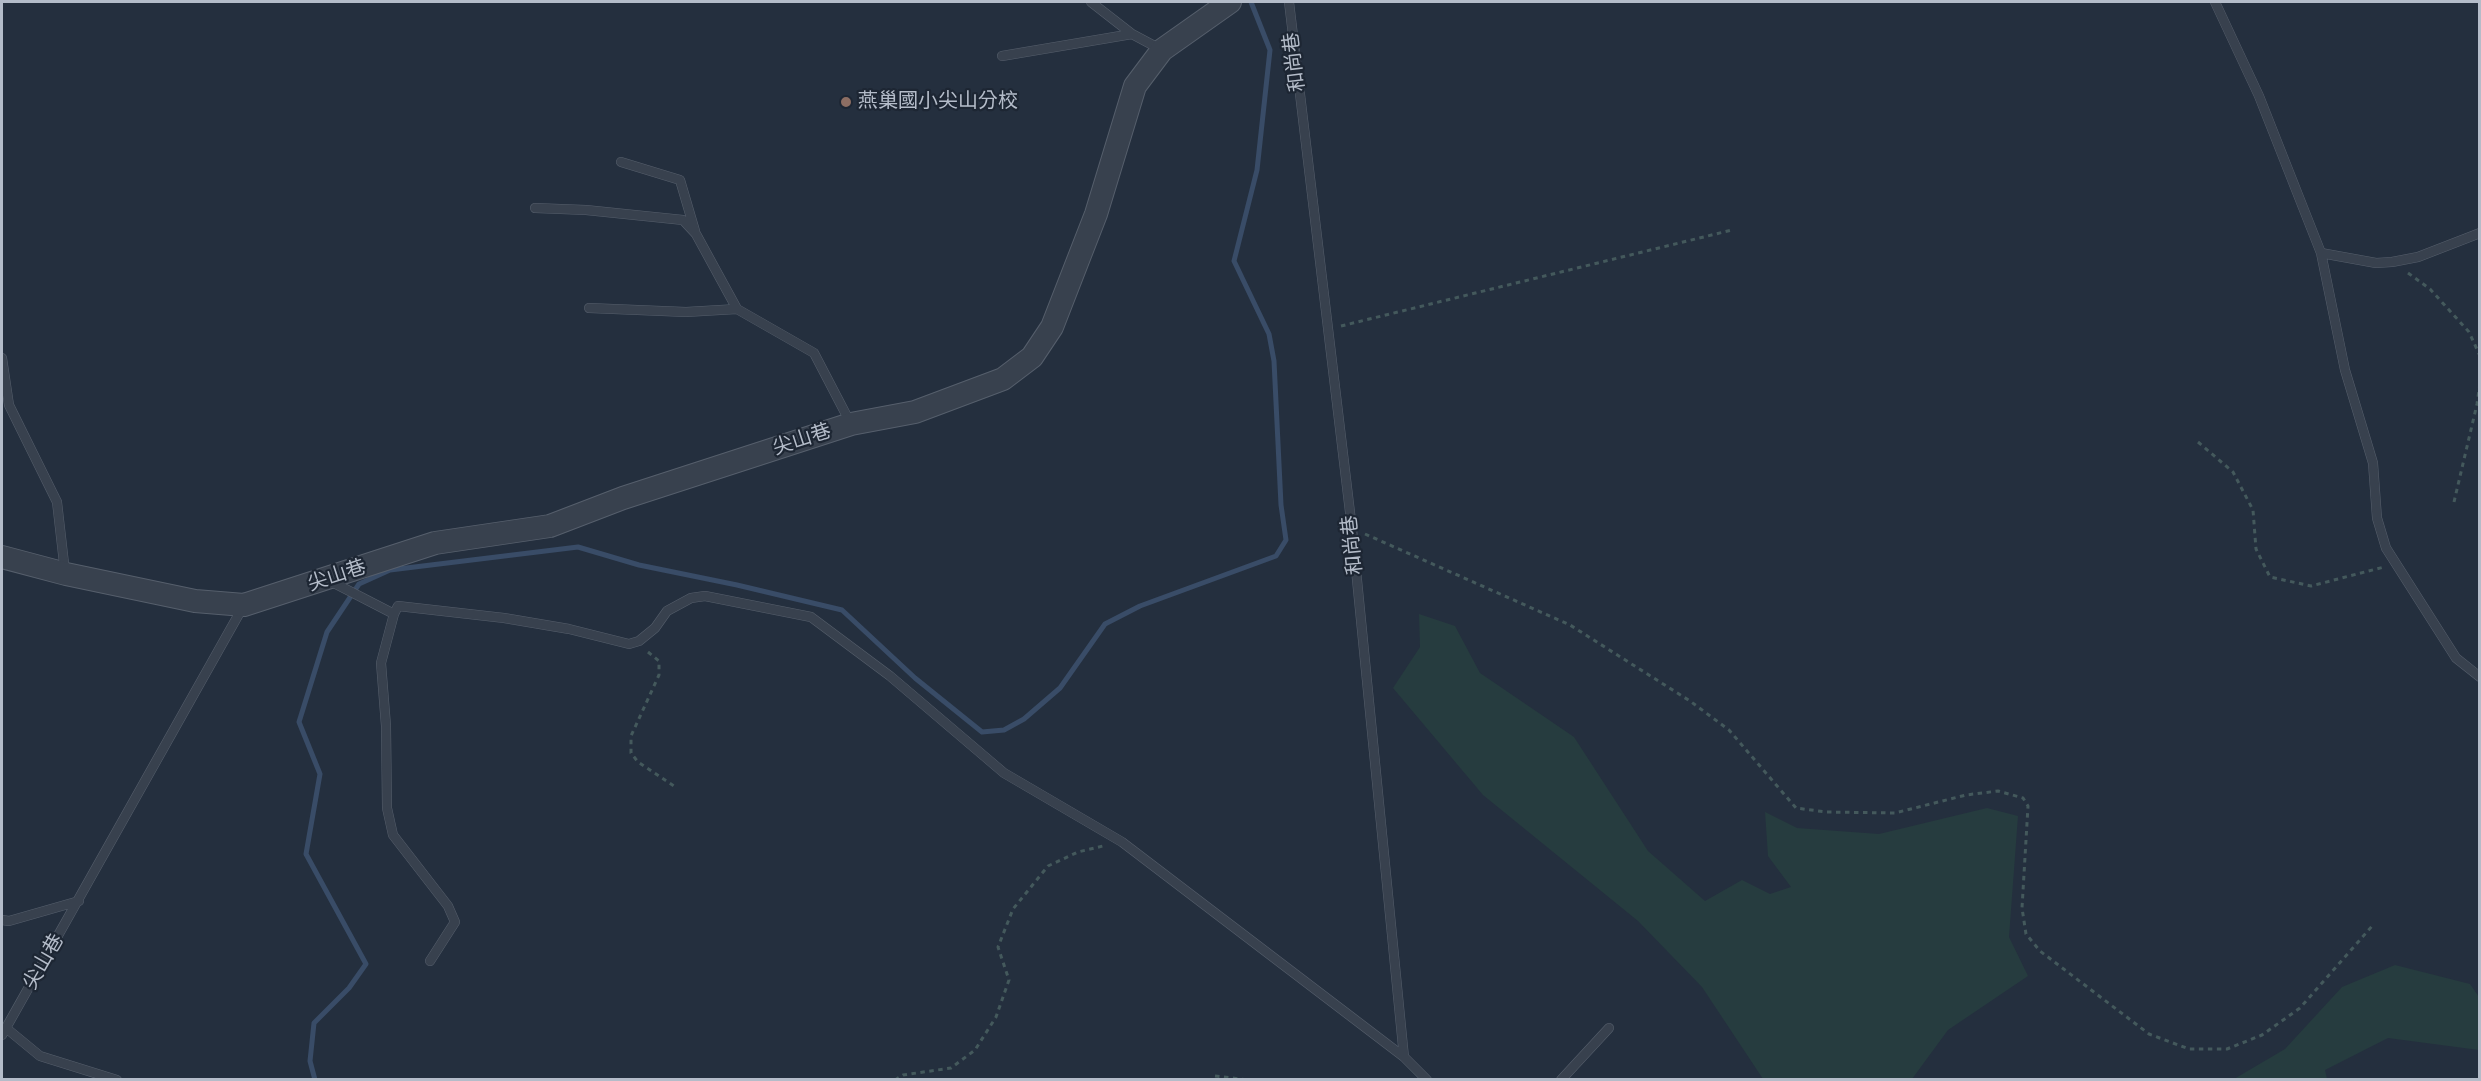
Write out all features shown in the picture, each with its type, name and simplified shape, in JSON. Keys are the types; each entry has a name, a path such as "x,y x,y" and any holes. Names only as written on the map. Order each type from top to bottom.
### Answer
{"street":[{"name":"尖山巷","path":"2,557 66,574 195,601 244,605 328,580 435,543 550,526 623,498 850,424 915,412 1003,379 1032,357 1052,327 1096,214 1135,86 1162,50 1230,2"}],"lane":[{"path":"1091,2 1132,34 1162,50"},
{"name":"和尚巷","path":"1289,2 1352,529 1404,1057"},
{"path":"2215,2 2263,106 2321,253 2345,370 2373,464 2377,518 2386,548 2456,658 2480,677"},
{"path":"1002,56 1132,34"},
{"path":"621,162 680,180 696,234 737,309 814,353 850,424"},
{"path":"535,208 586,210 683,220 696,234"},
{"path":"2321,253 2376,263 2392,262 2418,257 2480,233"},
{"path":"589,308 686,312 737,309"},
{"path":"2,358 9,405 57,502 66,574"},
{"path":"328,580 394,614"},
{"path":"430,960 455,922 448,906 393,835 387,808 386,726 381,663 398,606 504,618 568,629 629,644 639,641 655,628 667,611 692,598 705,596 812,617 891,676 1004,773 1122,842 1404,1057 1427,1080"},
{"name":"尖山巷","path":"4,1032 80,901 244,605"},
{"path":"2,920 9,921 80,901"},
{"path":"1561,1080 1610,1028"},
{"path":"4,1032 40,1056 117,1080"}],"path":[{"path":"1328,329 1732,230"},
{"path":"2392,262 2430,289 2469,332 2480,356"},
{"path":"2454,502 2480,383"},
{"path":"2198,442 2233,472 2253,510 2256,549 2270,578 2311,586 2395,565"},
{"path":"1352,529 1570,625 1690,701 1729,730 1796,808 1826,812 1895,813 1966,795 1998,791 2023,798 2028,806 2022,908 2026,934 2040,951 2149,1034 2189,1049 2227,1049 2262,1035 2300,1008 2373,925"},
{"path":"639,641 659,661 659,675 630,736 631,753 638,762 674,786"},
{"path":"895,1080 903,1075 951,1068 975,1050 996,1017 1009,980 998,947 1013,909 1048,866 1078,852 1122,842"},
{"path":"1215,1076 1249,1080"}],"green space":[{"path":"1419,614 1455,626 1480,673 1574,737 1648,851 1705,901 1742,880 1770,894 1791,887 1768,856 1765,812 1797,828 1879,834 1987,808 2018,816 2009,937 2028,976 1948,1030 1912,1079 1763,1079 1702,987 1638,921 1483,795 1393,688 1420,647"},
{"path":"2395,965 2470,984 2479,997 2479,1050 2388,1038 2325,1070 2327,1079 2234,1079 2285,1049 2342,987"}],"waterway":[{"path":"315,1080 310,1061 314,1023 349,988 366,964 306,854 320,774 299,722 327,632 359,584 390,570 578,547 639,565 842,610 915,678 982,732 1004,730 1024,719 1060,688 1105,624 1140,606 1276,556 1286,540 1281,505 1274,361 1269,334 1234,261 1257,170 1270,50 1251,2"}],"place":[{"name":"燕巢國小尖山分校","path":"846,102"}]}
